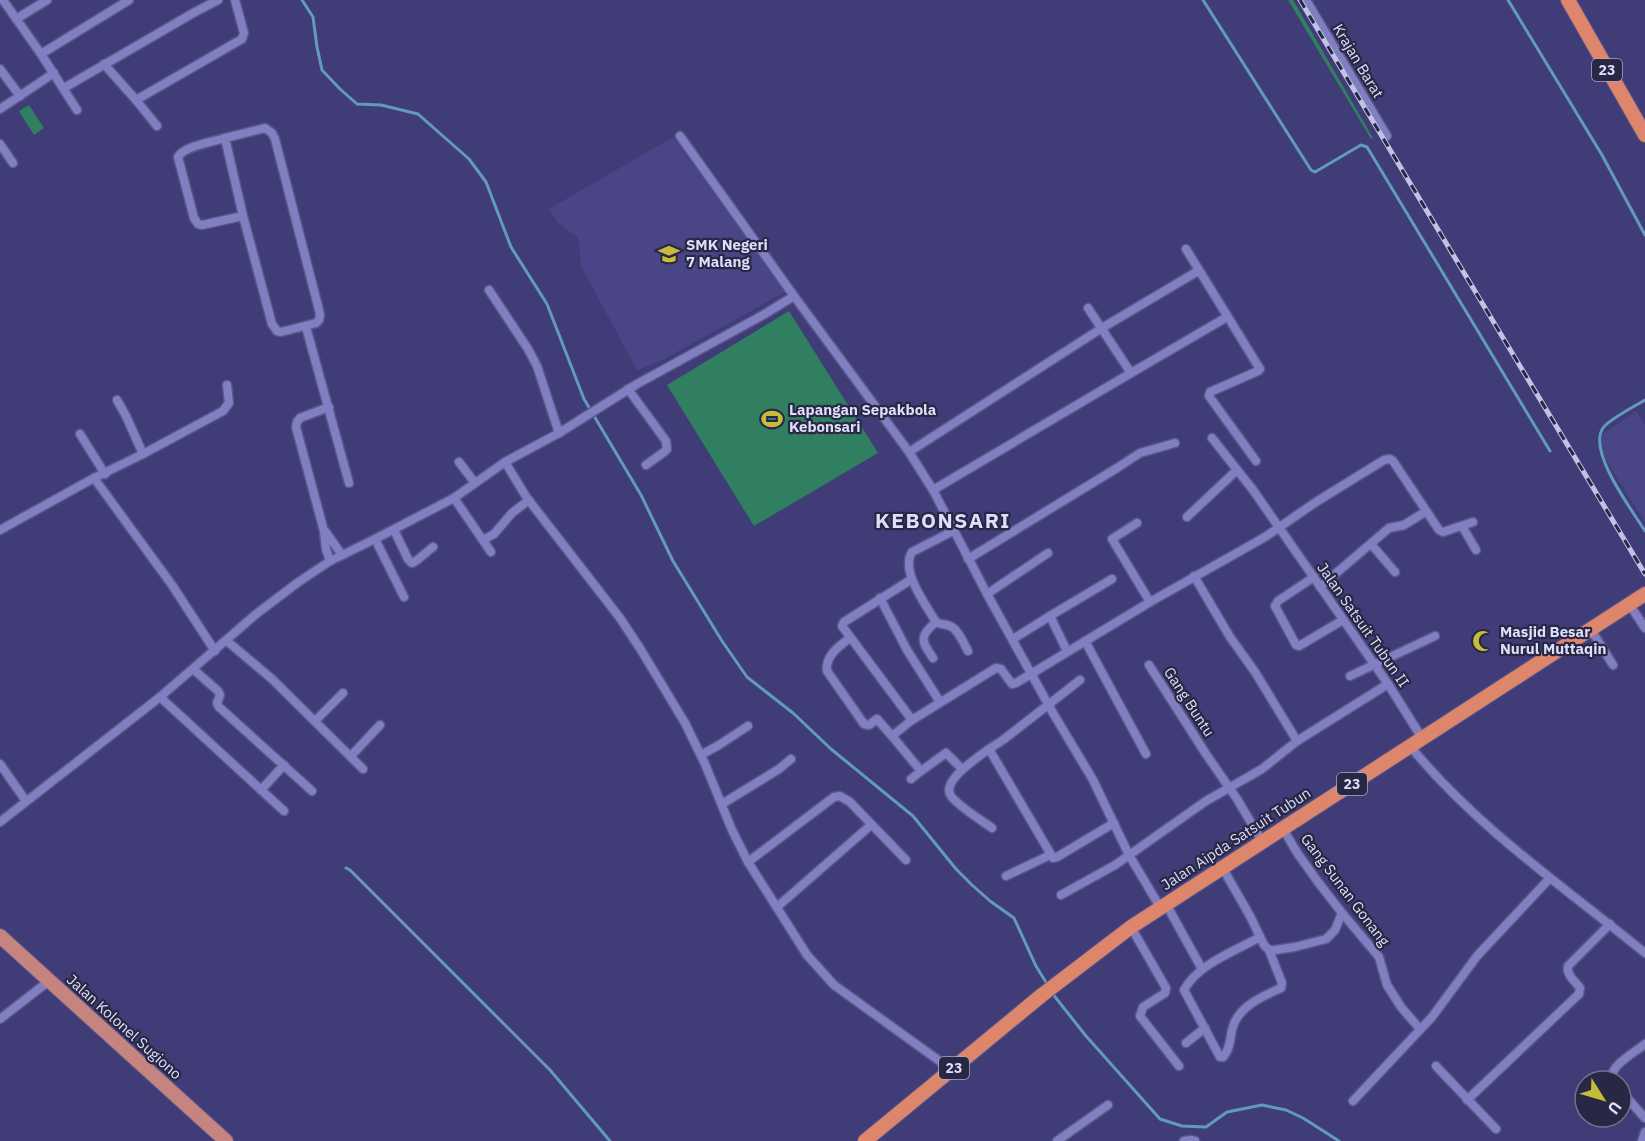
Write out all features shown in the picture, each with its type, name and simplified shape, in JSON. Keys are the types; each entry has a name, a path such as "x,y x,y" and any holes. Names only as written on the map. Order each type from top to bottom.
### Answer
{"highway":[{"name":"23","path":"1573,2 1645,135"},
{"name":"Jalan Aipda Satsuit Tubun","path":"865,1141 1042,995 1131,927 1590,628 1645,595"}],"main road":[{"name":"Jalan Kolonel Sugiono","path":"2,942 49,981 226,1141"}],"street":[{"path":"3,0 77,110"},
{"path":"16,19 48,0"},
{"path":"41,54 129,0"},
{"path":"64,88 218,0"},
{"path":"136,100 242,39 244,33 235,0"},
{"name":"Krajan Barat","path":"1306,0 1387,136"},
{"path":"104,64 157,126"},
{"path":"0,69 20,96"},
{"path":"0,109 54,73"},
{"path":"225,138 243,216 274,329 281,332 316,323 320,314 272,133 265,128 225,138 185,150 179,154 178,158 194,218 198,224 243,216"},
{"path":"680,136 909,452 933,490 987,594 1093,780 1129,855 1202,969"},
{"path":"0,144 13,163"},
{"path":"1186,249 1259,370 1210,392 1209,396 1257,461"},
{"path":"909,452 1102,328 1198,271"},
{"path":"489,291 537,366 559,433"},
{"path":"0,822 160,697 255,615 330,561 454,498 505,462 576,423 628,388 794,296"},
{"path":"1088,308 1131,373"},
{"path":"933,490 1227,316"},
{"path":"306,327 349,483"},
{"path":"0,530 223,411 229,403 227,385"},
{"path":"628,388 666,441 667,449 646,465"},
{"path":"117,400 143,454"},
{"path":"329,407 300,418 296,427 330,561"},
{"path":"80,434 105,474"},
{"name":"Jalan Satsuit Tubun II","path":"1212,438 1279,527 1388,684 1422,738"},
{"path":"968,559 1136,455 1175,443"},
{"path":"891,736 940,702 998,668 1013,685 1084,640 1279,527 1381,461 1387,459 1393,461 1438,530 1443,532 1473,522"},
{"path":"459,462 475,483"},
{"path":"505,462 529,500 620,618 641,650 685,723 748,862 807,955 834,985 952,1070"},
{"path":"1187,517 1237,470"},
{"path":"94,478 172,585 215,651"},
{"path":"454,498 491,552"},
{"path":"483,540 494,534 512,513 529,500"},
{"path":"1320,587 1389,528 1404,525 1425,512"},
{"path":"1137,523 1112,539 1149,602"},
{"path":"1462,526 1476,550"},
{"path":"394,530 412,563 433,547"},
{"path":"955,530 912,552 908,563 912,579 936,622 954,628 968,651"},
{"path":"324,531 342,555"},
{"path":"375,539 404,597"},
{"path":"1371,544 1395,572"},
{"path":"987,594 1048,553"},
{"path":"1194,576 1297,741"},
{"path":"1314,578 1275,604 1295,644 1299,646 1343,620"},
{"path":"912,579 844,622 842,626 912,720"},
{"path":"1013,639 1112,579"},
{"path":"880,598 907,650 940,702"},
{"path":"1629,604 1645,628"},
{"path":"1050,616 1067,651"},
{"path":"933,658 923,639 926,632 936,622"},
{"path":"1590,628 1613,665"},
{"path":"1350,676 1435,636"},
{"path":"850,638 830,657 826,666 827,670 864,723 868,725 877,719 921,771"},
{"path":"226,640 272,679 363,769"},
{"path":"1084,640 1146,754"},
{"name":"Gang Buntu","path":"1149,665 1262,841"},
{"path":"193,669 218,691 219,707 312,791"},
{"path":"992,828 950,796 950,787 962,769 1080,680"},
{"path":"1061,895 1115,865 1206,801 1262,769 1297,741 1388,684"},
{"path":"315,721 343,693"},
{"path":"160,697 284,811"},
{"path":"351,756 380,725"},
{"path":"701,755 748,726"},
{"path":"1410,746 1503,840 1645,953"},
{"path":"989,749 1053,858 1114,823"},
{"path":"911,779 946,753 962,769"},
{"path":"722,804 779,770 791,759"},
{"path":"0,764 26,801"},
{"path":"261,790 284,765"},
{"path":"748,862 834,797 840,796 850,802 906,860"},
{"path":"777,907 871,825"},
{"name":"Gang Sunan Gonang","path":"1283,829 1298,854 1342,913 1379,957 1387,985 1401,1007 1420,1029"},
{"path":"1006,876 1050,855"},
{"path":"1222,867 1260,937 1264,945 1269,950 1282,983 1281,988 1240,1011 1233,1026 1227,1054 1220,1057 1184,990 1189,981 1202,969 1260,937"},
{"path":"1353,1101 1436,1011 1477,956 1550,878"},
{"path":"1269,950 1295,947 1326,939 1335,930 1342,913"},
{"path":"1467,1100 1579,994 1580,988 1571,977 1568,966 1610,924"},
{"path":"1131,927 1166,988 1165,993 1143,1007 1140,1016 1179,1066"},
{"path":"0,1019 49,981"},
{"path":"1186,1042 1206,1028"},
{"path":"1613,1069 1645,1044"},
{"path":"1436,1066 1496,1128"},
{"path":"1633,1104 1645,1118"},
{"path":"1057,1141 1107,1105"},
{"path":"1641,1141 1645,1132"},
{"path":"1184,1141 1194,1141"}],"shaded area":[{"name":"SMK Negeri 7 Malang","path":"673,137 785,292 657,363 637,370 581,266 577,237 557,222 549,209"},
{"path":"1636,411 1645,425 1645,522 1608,463 1601,443 1603,434"}],"green space":[{"path":"1288,0 1293,0 1373,138 1371,139"},
{"path":"29,105 44,128 34,135 19,111"},
{"name":"Lapangan Sepakbola Kebonsari","path":"789,311 878,453 754,526 667,385"}],"waterway":[{"path":"302,0 313,17 322,70 340,89 357,104 381,105 418,114 469,159 486,182 511,247 547,304 584,399 641,495 673,561 747,677 793,713 831,749 913,816 956,869 990,901 1014,918 1047,984"},
{"path":"1203,0 1311,170 1315,172 1361,145 1367,147 1550,451"},
{"path":"1508,0 1602,155 1645,235"},
{"path":"1645,400 1606,425 1600,438 1601,451 1613,480 1645,531"},
{"path":"346,868 550,1070 610,1141"},
{"path":"1052,993 1086,1036 1160,1119 1182,1126 1206,1127 1227,1112 1262,1105 1286,1110 1339,1141"}],"railway":[{"path":"1300,0 1645,574"}],"place":[{"name":"SMK Negeri 7 Malang","path":"669,254"},
{"name":"Lapangan Sepakbola Kebonsari","path":"772,419"},
{"name":"Masjid Besar Nurul Muttaqin","path":"1483,641"}],"district":[{"name":"KEBONSARI","path":"943,521"}]}
